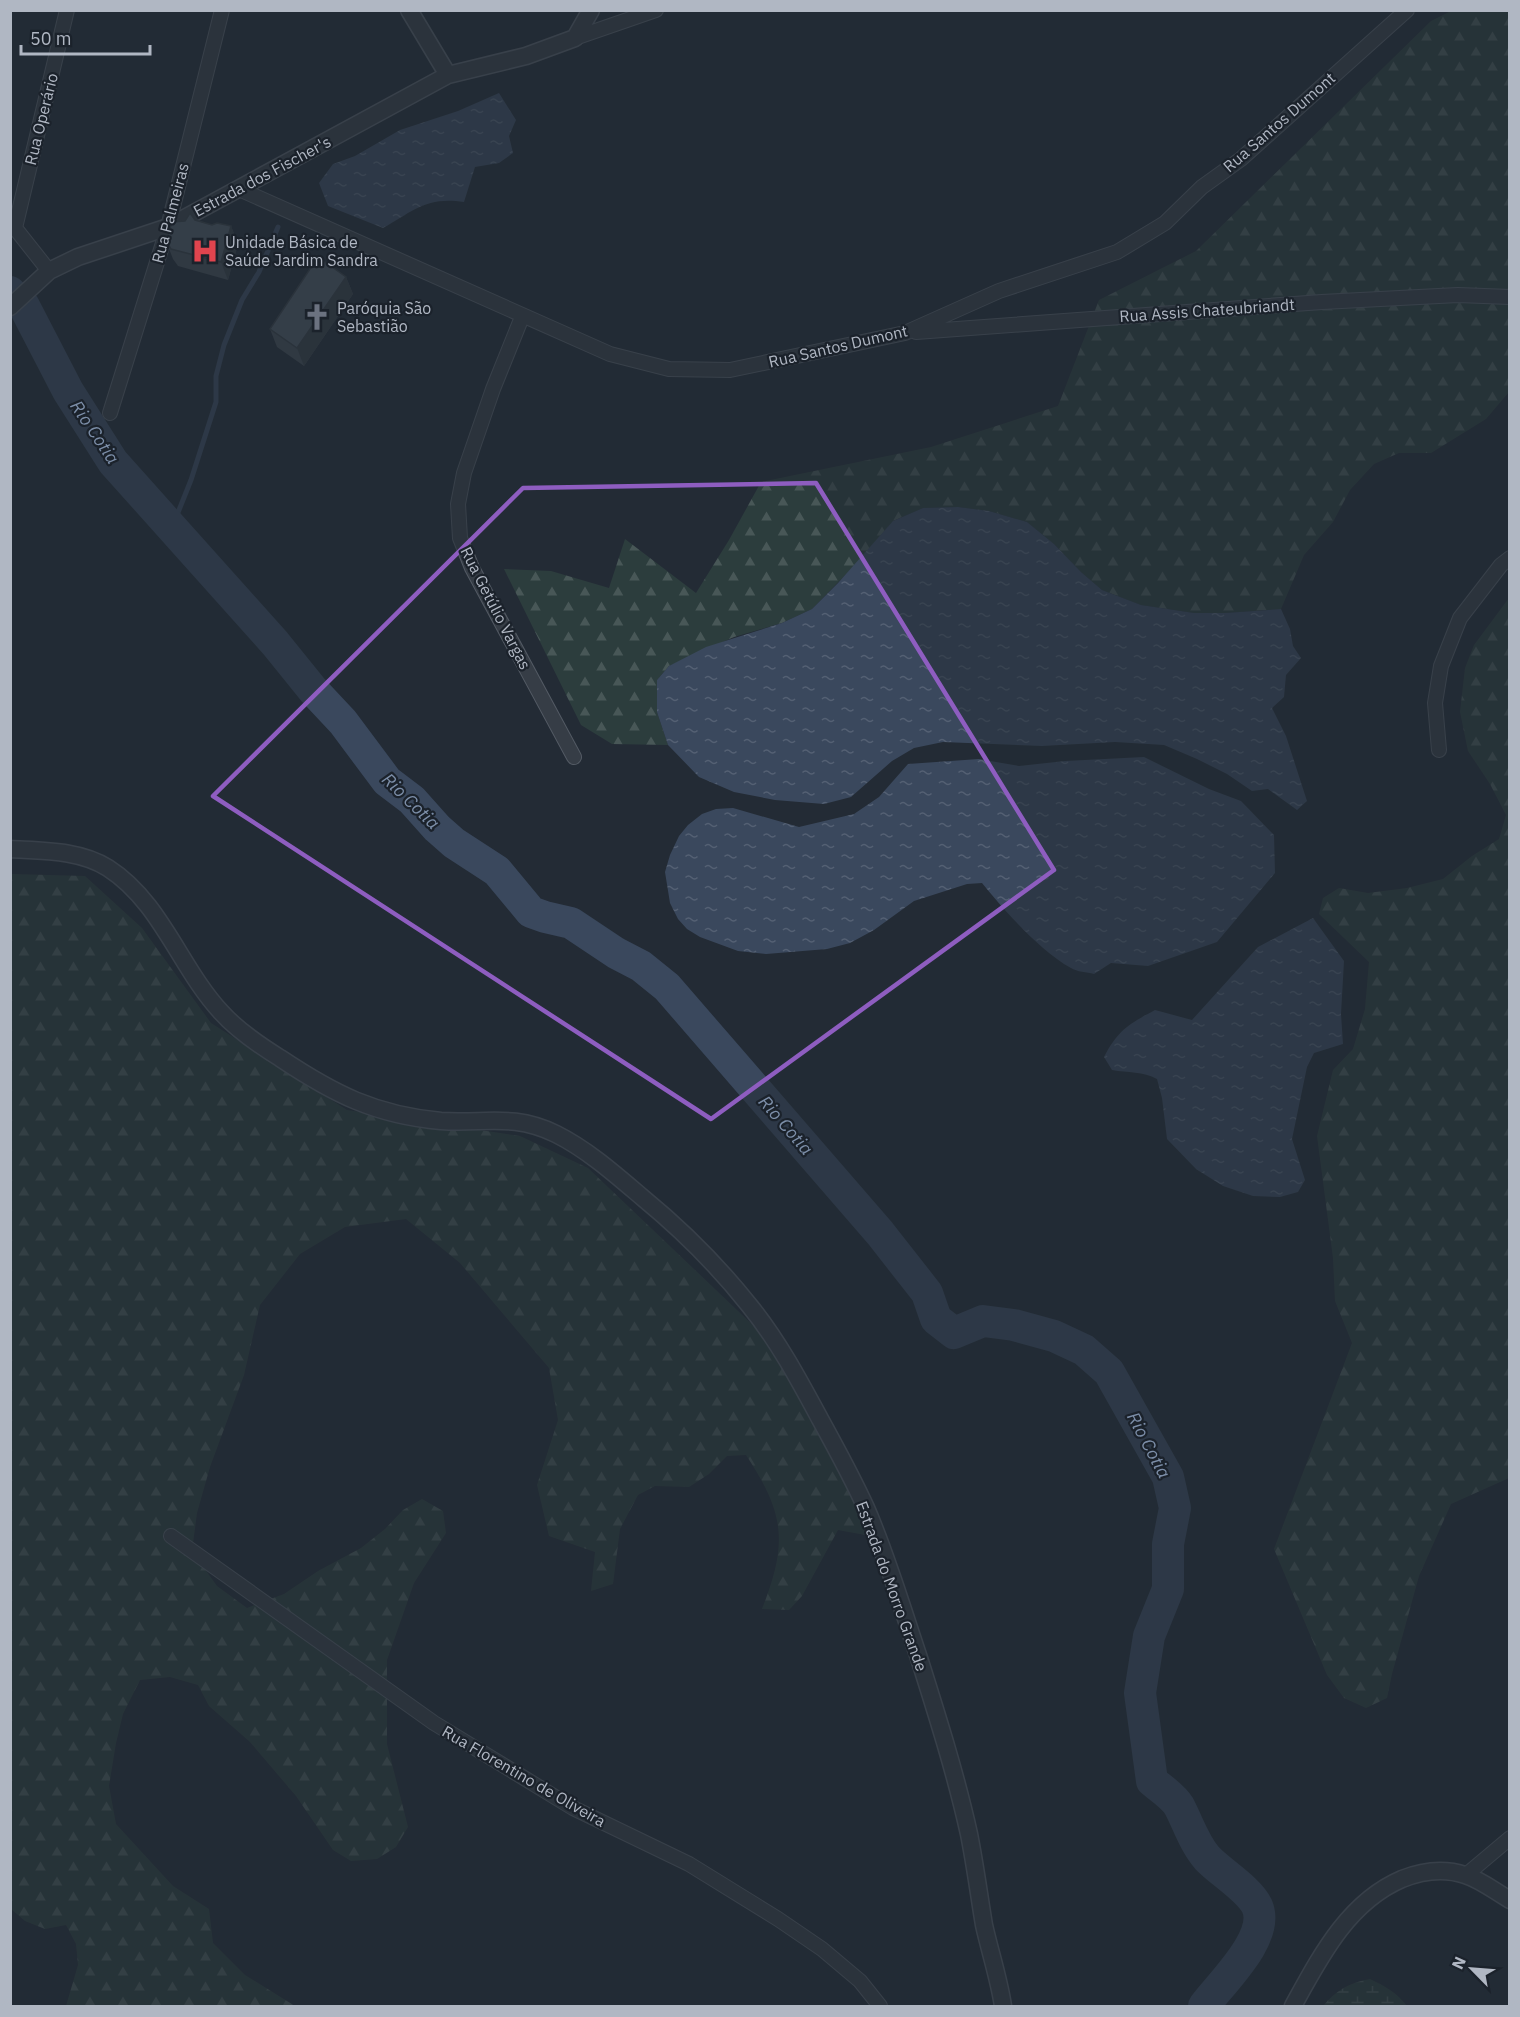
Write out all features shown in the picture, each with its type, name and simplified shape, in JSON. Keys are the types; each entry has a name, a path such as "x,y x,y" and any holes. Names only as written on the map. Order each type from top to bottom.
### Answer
{"street":[{"name":"Rua Operário","path":"13,227 68,10"},
{"name":"Rua Palmeiras","path":"110,413 168,227 222,10"},
{"path":"409,10 448,75"},
{"path":"575,38 591,10"},
{"path":"575,38 656,10"},
{"name":"Rua Santos Dumont","path":"239,189 522,317 610,354 669,369 730,370 905,333 999,291 1117,252 1165,223 1202,187 1240,159 1407,10"},
{"name":"Estrada dos Fischer's","path":"10,307 49,271 78,257 168,227 448,75 526,56 575,38"},
{"path":"13,227 49,271"},
{"name":"Rua Assis Chateubriandt","path":"905,333 1322,302 1458,296 1509,297"},
{"name":"Rua Getúlio Vargas","path":"522,317 493,388 464,473 458,504 460,538 472,568 574,757"},
{"path":"1439,750 1435,704 1441,666 1460,618 1509,558"},
{"name":"Estrada do Morro Grande","path":"10,849 84,857 107,868 133,889 161,924 219,1011 249,1038 345,1097 391,1114 416,1118 447,1121 502,1119 527,1124 554,1133 579,1147 669,1219 751,1307 795,1373 840,1456 866,1509 900,1601 936,1712 969,1833 985,1929 1004,2007"},
{"name":"Rua Florentino de Oliveira","path":"171,1536 434,1723 573,1808 689,1864 778,1919 822,1949 860,1981 880,2007"},
{"path":"1466,1875 1509,1838"},
{"path":"1293,2007 1332,1939 1361,1905 1385,1886 1416,1873 1441,1871 1466,1875 1509,1900"}],"highlighted area":[{"path":"816,483 1054,870 711,1119 213,796 523,488"}],"green space":[{"path":"1451,11 1509,11 1509,392 1486,419 1431,453 1399,453 1374,464 1350,490 1333,522 1304,555 1281,609 1194,613 1141,605 1102,590 1054,544 1027,522 989,511 958,507 923,508 893,521 856,564 812,609 782,623 734,637 669,666 657,680 657,712 668,745 612,744 581,725 504,569 551,571 609,588 625,539 696,593 761,482 931,447 1058,406 1099,300 1196,251 1431,21"},
{"path":"1509,598 1509,1478 1451,1504 1419,1576 1387,1698 1366,1708 1344,1698 1327,1675 1274,1549 1352,1343 1335,1301 1333,1258 1317,1136 1333,1070 1353,1049 1365,1009 1369,962 1319,914 1323,898 1339,888 1368,893 1407,888 1443,879 1472,856 1499,839 1506,815 1490,784 1468,751 1460,712 1465,668 1474,645"},
{"path":"11,874 85,876 142,928 211,1023 347,1110 520,1136 588,1168 779,1350 876,1537 838,1530 802,1596 789,1610 762,1609 776,1565 779,1547 775,1512 769,1495 746,1455 727,1456 709,1474 689,1487 655,1486 638,1495 620,1529 613,1584 591,1591 595,1552 549,1536 537,1485 558,1420 549,1368 460,1263 406,1219 345,1227 300,1254 260,1305 244,1375 210,1467 197,1513 192,1551 217,1586 247,1608 284,1594 318,1571 361,1548 385,1529 403,1510 422,1499 443,1511 446,1533 414,1583 387,1660 387,1744 408,1827 396,1847 377,1859 351,1861 333,1850 296,1796 250,1742 209,1706 198,1685 170,1677 140,1680 123,1714 109,1786 116,1824 173,1886 209,1909 213,1943 245,1975 295,2006 66,2006 78,1965 76,1944 66,1925 45,1929 25,1921 11,1909"},
{"path":"1370,1979 1390,1990 1407,2006 1323,2006 1344,1988"}],"water":[{"path":"499,93 516,120 509,136 513,153 499,163 475,167 464,202 430,203 383,228 328,206 319,183 333,164 355,156 400,130 458,111"},
{"path":"958,507 989,511 1027,522 1054,544 1102,590 1141,605 1194,613 1281,609 1290,629 1293,646 1301,658 1286,675 1284,697 1272,708 1286,736 1307,801 1297,810 1268,789 1252,791 1227,774 1164,745 1115,742 1042,746 943,742 914,748 892,761 851,797 824,804 775,800 734,792 699,777 668,745 657,712 657,680 669,666 706,647 782,623 812,609 893,521 923,508"},
{"path":"1144,757 1209,789 1241,801 1274,835 1275,873 1217,942 1148,966 1111,963 1094,974 1073,969 1035,941 982,883 967,884 914,901 874,930 850,943 827,949 766,954 738,951 700,937 687,929 678,919 670,903 665,872 679,836 702,814 716,809 733,808 799,827 854,814 879,797 908,764 979,759 1019,766"},
{"path":"1313,918 1344,961 1341,1014 1343,1044 1314,1053 1307,1067 1292,1139 1305,1180 1298,1192 1280,1197 1253,1196 1223,1186 1196,1169 1167,1139 1162,1098 1157,1079 1141,1073 1112,1070 1104,1057 1119,1034 1138,1019 1155,1010 1192,1020 1258,947"}],"building":[{"path":"190,213 195,220 212,225 217,223 231,226 221,262 171,249 166,241 172,222 185,221"},
{"path":"318,257 346,277 297,348 270,329"}],"waterway":[{"path":"165,519 177,515 191,480 216,402 216,376 224,345 242,300 259,272 278,227"},
{"name":"Rio Cotia","path":"10,292 24,306 68,391 113,462 343,722 387,781 412,800 454,843 497,871 531,912 571,923 616,953 641,966 667,987 880,1233 927,1293 936,1319 954,1333 983,1321 1014,1325 1054,1336 1084,1350 1109,1372 1168,1477 1175,1508 1168,1544 1168,1589 1149,1636 1140,1693 1152,1781 1176,1802 1207,1858 1253,1900 1257,1906 1259,1918 1251,1945 1204,2006"}],"place":[{"name":"Unidade Básica de Saúde Jardim Sandra","path":"205,251"},
{"name":"Paróquia São Sebastião","path":"317,317"}]}
